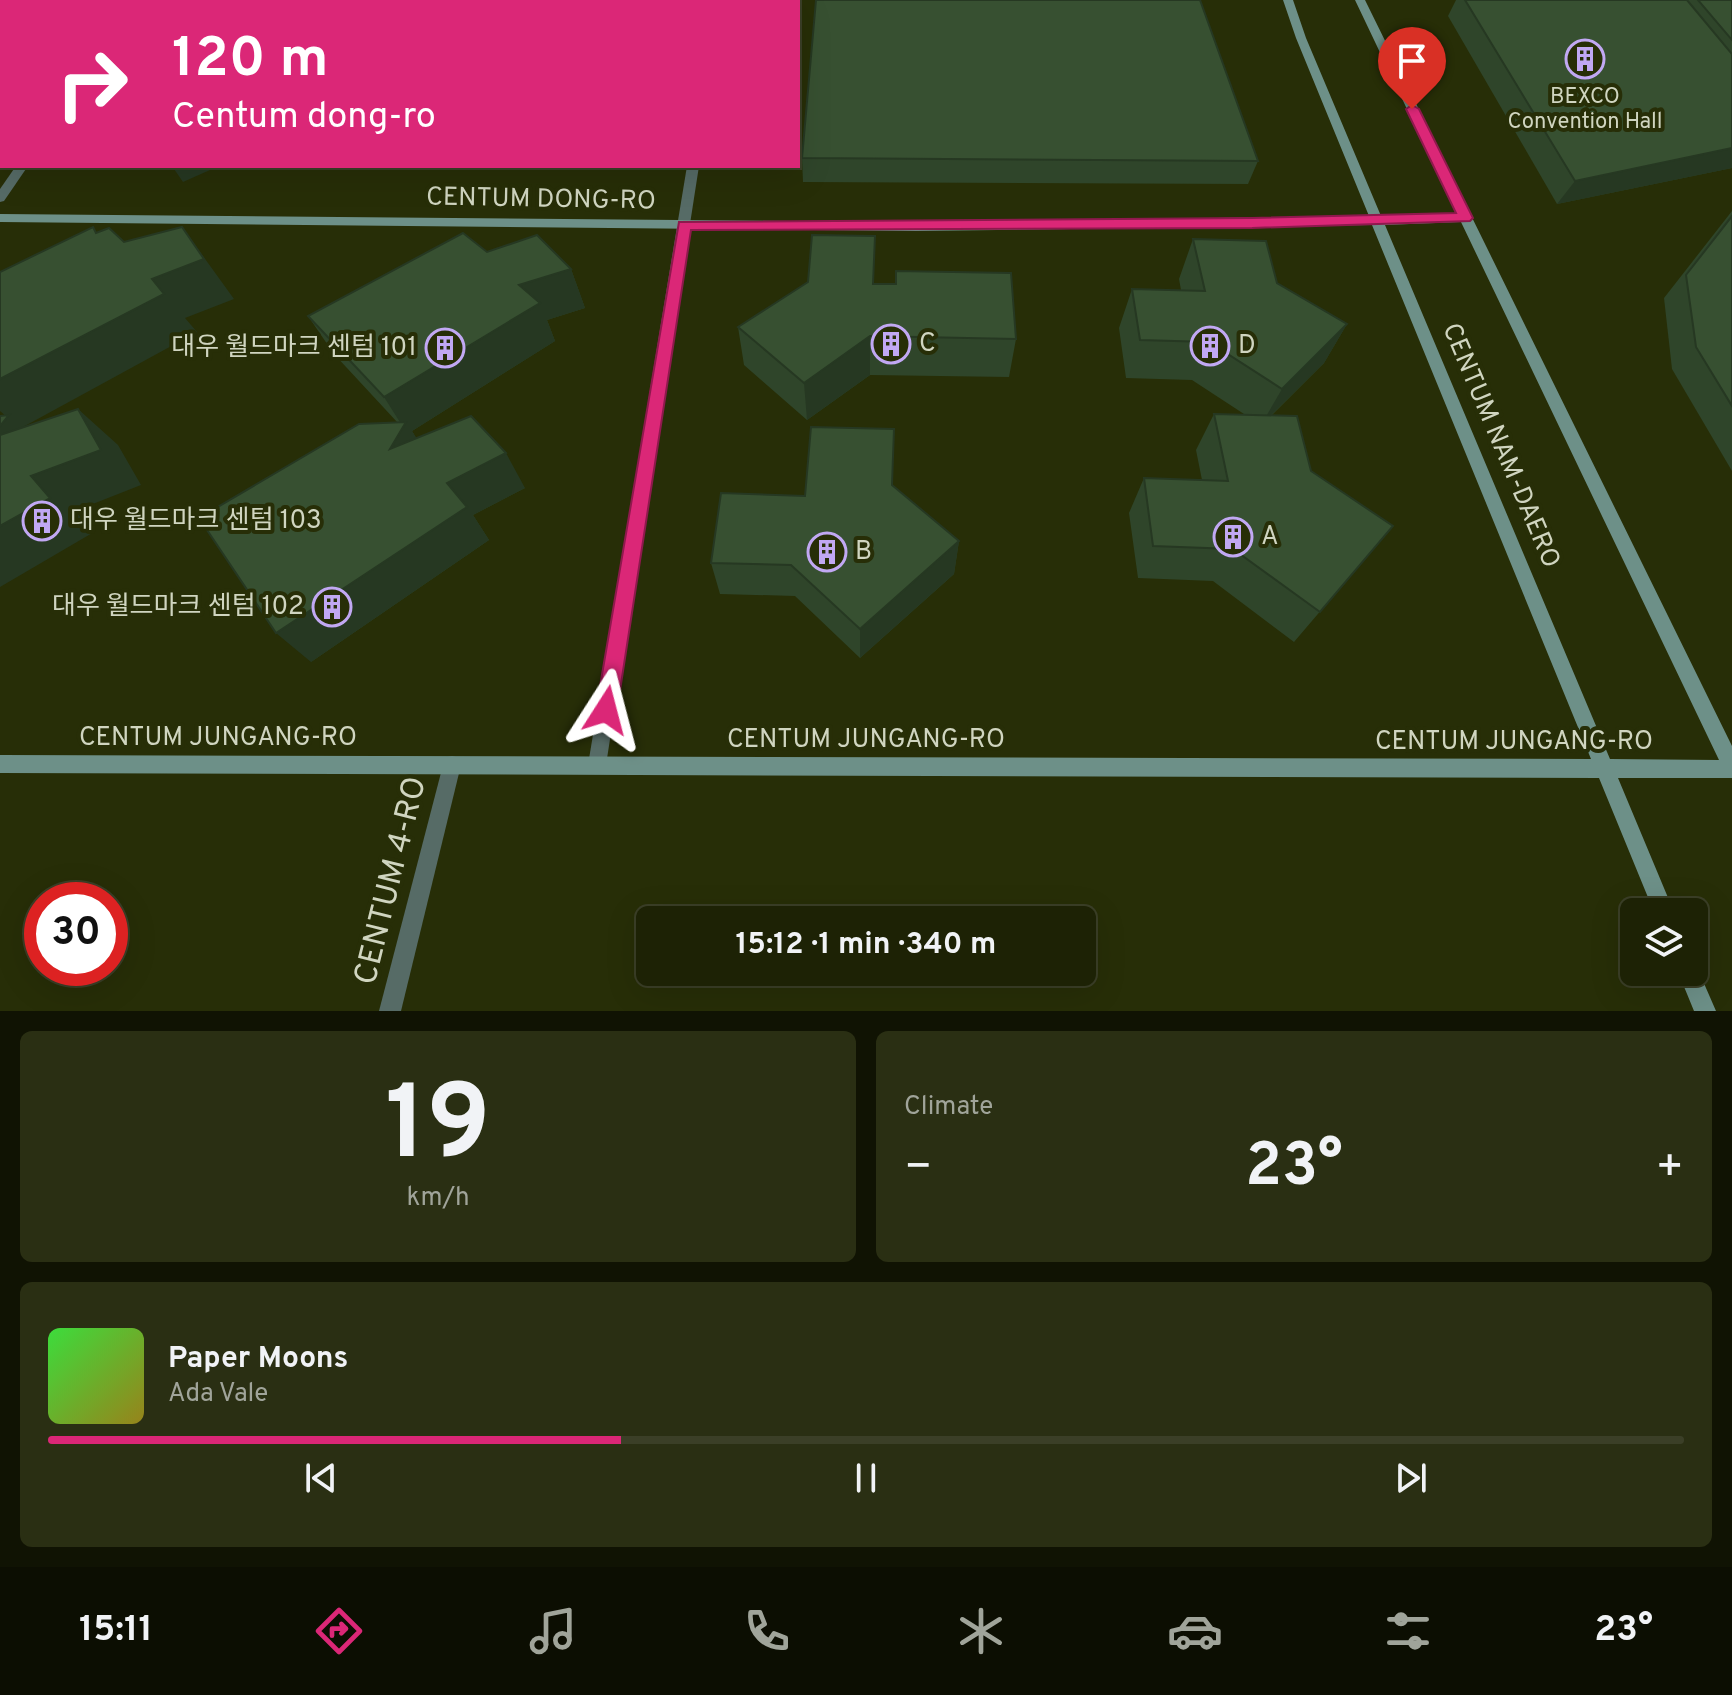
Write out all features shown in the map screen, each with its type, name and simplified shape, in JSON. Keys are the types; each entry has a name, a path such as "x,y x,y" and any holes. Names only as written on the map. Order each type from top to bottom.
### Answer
{"main road":[{"path":"1276,0 1301,38"},
{"name":"CENTUM NAM-DAERO","path":"1288,0 1376,221 1658,898"},
{"path":"1360,0 1732,767"},
{"name":"CENTUM DONG-RO","path":"0,218 684,225 1465,218"},
{"name":"CENTUM JUNGANG-RO","path":"0,764 1732,767"},
{"path":"1695,986 1705,1011"}],"street":[{"path":"0,198 21,168"},
{"path":"597,765 693,168"},
{"name":"CENTUM 4-RO","path":"390,1011 452,765"}],"building":[{"path":"816,0 1200,0 1258,161 802,158"},
{"name":"BEXCO Convention Hall","path":"1465,0 1687,0 1732,54 1732,148 1575,181"},
{"path":"1698,0 1732,0 1732,40"},
{"path":"1732,216 1732,406 1696,347 1686,275"},
{"path":"93,227 96,233 109,228 124,242 182,227 204,259 152,279 164,294 0,379 0,272"},
{"path":"463,233 487,252 537,235 571,269 519,285 540,303 384,397 308,316"},
{"path":"812,235 875,236 873,284 896,284 896,271 1011,273 1016,339 870,336 804,383 738,327 808,282"},
{"path":"1193,239 1266,241 1277,283 1347,324 1282,389 1209,342 1140,340 1132,289 1205,291"},
{"path":"78,409 101,450 31,476 50,498 0,526 0,435"},
{"path":"1214,414 1297,416 1311,471 1393,526 1320,612 1233,549 1153,546 1144,478 1228,481"},
{"path":"9,415 0,426 0,416"},
{"path":"471,416 506,453 447,483 467,507 276,633 199,518 359,424 406,422 390,449"},
{"name":"B","path":"811,427 894,429 892,485 959,541 860,629 791,565 711,563 721,493 805,496"}],"place":[{"name":"BEXCO Convention Hall","path":"1585,59"},
{"name":"C","path":"891,344"},
{"name":"D","path":"1210,346"},
{"name":"대우 월드마크 센텀 101","path":"445,348"},
{"name":"대우 월드마크 센텀 103","path":"42,521"},
{"name":"A","path":"1233,537"},
{"name":"B","path":"827,552"},
{"name":"대우 월드마크 센텀 102","path":"332,607"}],"route":[{"path":"606,710 684,225 1252,223 1465,218 1412,109"}]}
